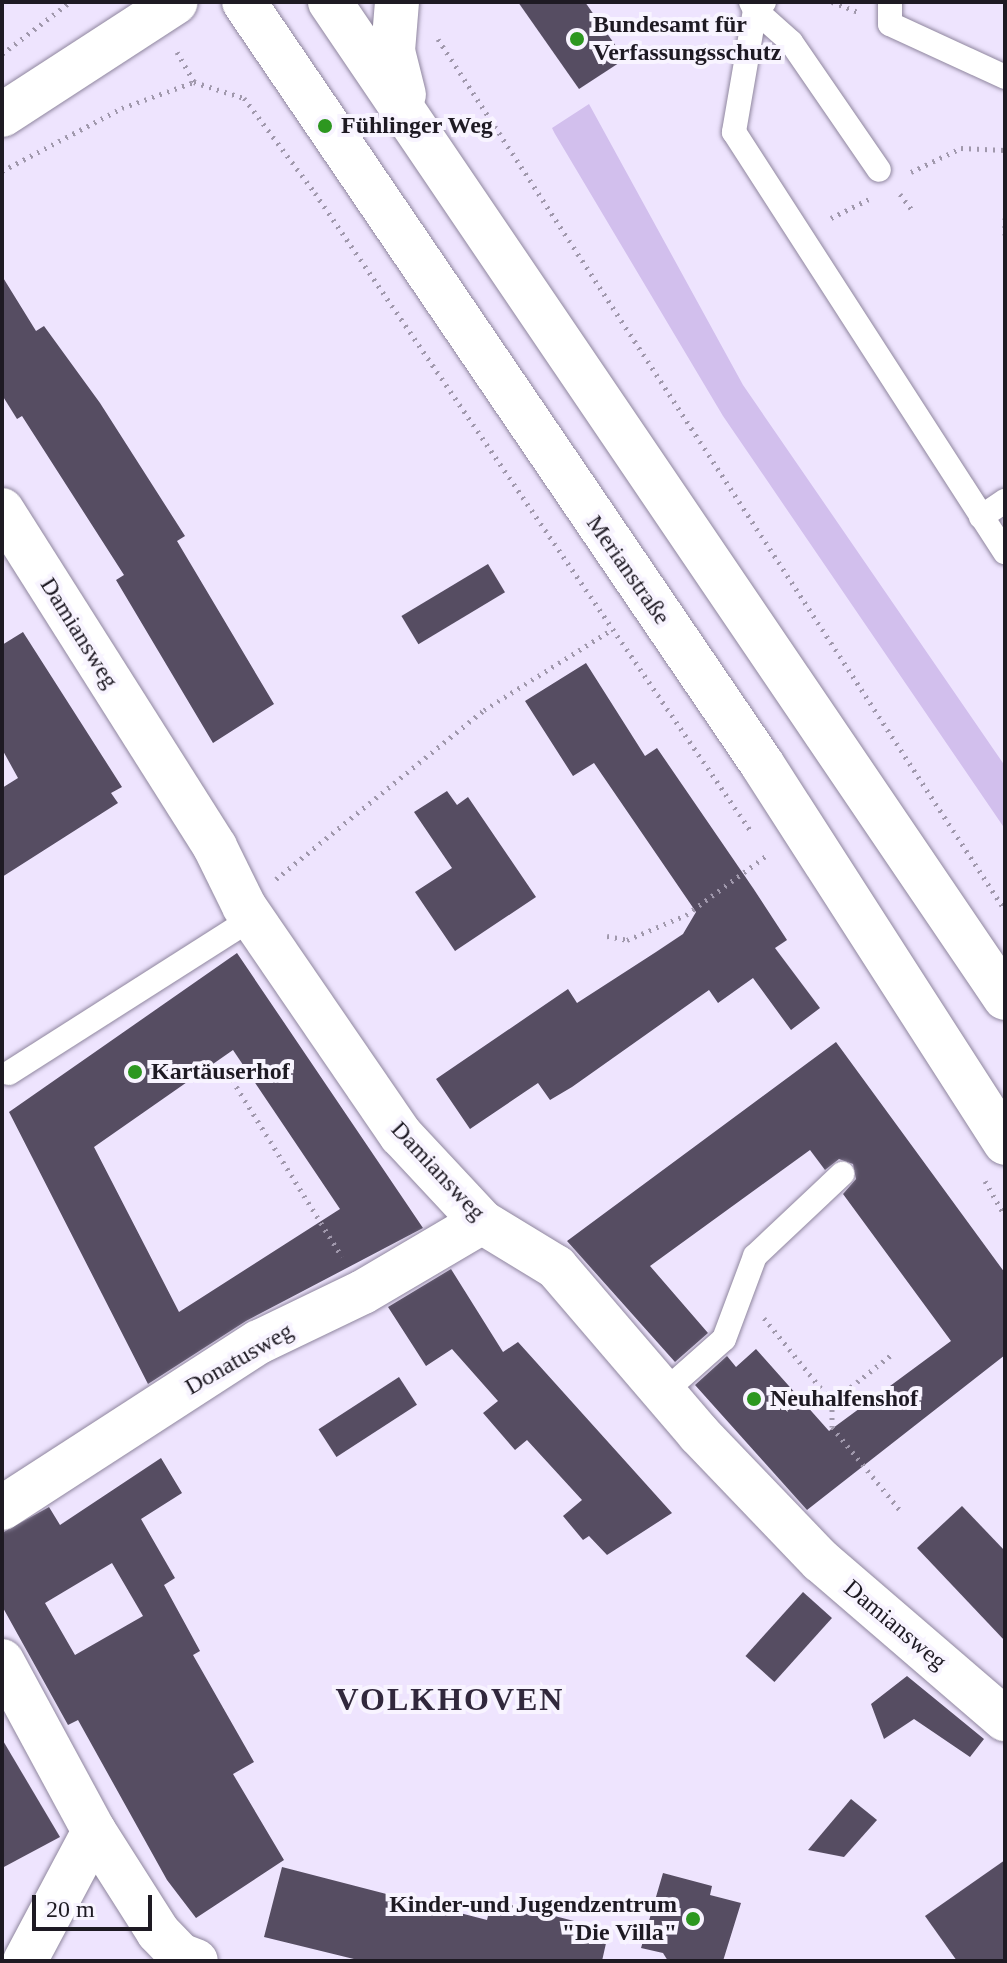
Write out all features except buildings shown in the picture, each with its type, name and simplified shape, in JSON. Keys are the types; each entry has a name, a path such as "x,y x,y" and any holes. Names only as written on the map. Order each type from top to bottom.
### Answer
{"street":[{"name":"Merianstraße","path":"244,2 762,764 994,1160"},
{"path":"330,2 1005,998"},
{"path":"2,115 166,8"},
{"path":"410,116 393,51 413,14"},
{"name":"Damiansweg","path":"2,510 215,847 248,912 401,1135 482,1222 556,1267 663,1393 821,1561 1005,1719"},
{"name":"Donatusweg","path":"2,1508 259,1342 363,1292 482,1222"},
{"path":"2,1661 94,1831 158,1932 180,1955 196,1961"},
{"path":"25,1961 94,1831"}],"lane":[{"path":"890,2 890,24 1005,77"},
{"path":"757,5 791,42 886,176"},
{"path":"757,5 734,132 1005,552"},
{"path":"981,517 1005,501"},
{"path":"9,1073 248,912"},
{"path":"663,1393 724,1339 755,1256 842,1174"}],"path":[{"path":"2,54 70,2"},
{"path":"166,8 194,82"},
{"path":"413,14 1005,910"},
{"path":"2,171 122,108 194,82 244,98 776,868"},
{"path":"886,176 913,211"},
{"path":"1005,218 1005,235"},
{"path":"248,912 484,710 611,630"},
{"path":"607,936 627,940 686,915 767,855"},
{"path":"228,1073 363,1292"},
{"path":"994,1160 1005,1216"},
{"path":"743,1293 832,1402 832,1427 900,1510"},
{"path":"832,1402 891,1355"}],"shaded area":[{"path":"589,104 743,385 1005,766 1005,829 723,416 555,134 552,128"}],"place":[{"name":"Bundesamt für Verfassungsschutz","path":"577,39"},
{"name":"Fühlinger Weg","path":"325,126"},
{"name":"Kartäuserhof","path":"135,1072"},
{"name":"Neuhalfenshof","path":"754,1399"},
{"name":"Kinder-und Jugendzentrum \"Die Villa\"","path":"693,1919"}],"district":[{"name":"VOLKHOVEN","path":"450,1699"}]}
